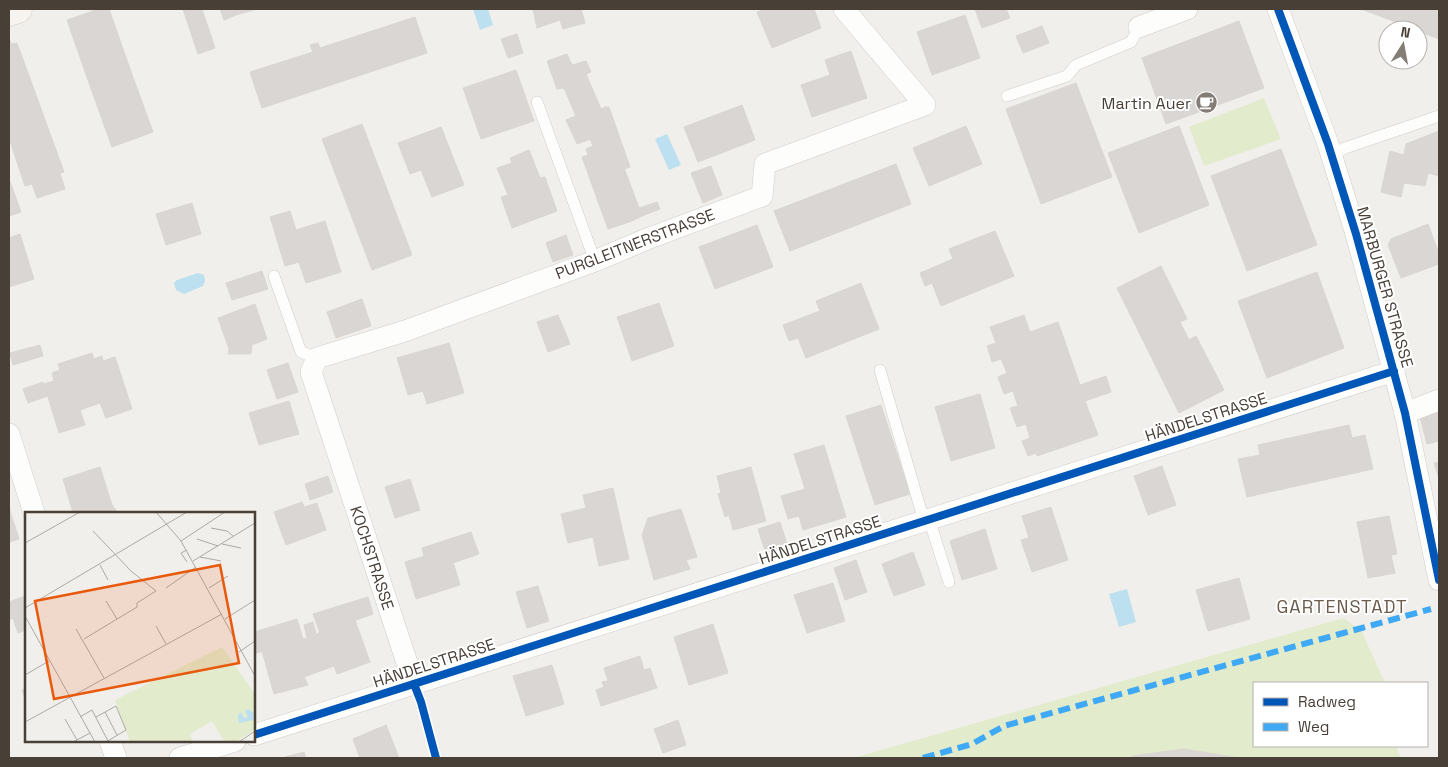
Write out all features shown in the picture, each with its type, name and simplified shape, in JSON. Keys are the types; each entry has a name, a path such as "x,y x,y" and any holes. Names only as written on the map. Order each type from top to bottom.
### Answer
{"main road":[{"path":"9,12 18,9"}],"street":[{"name":"PURGLEITNERSTRASSE","path":"317,358 405,331 595,261 652,237 762,196 765,164 925,105 844,9"},
{"path":"1139,27 1187,9"},
{"name":"MARBURGER STRASSE","path":"1278,9 1331,155 1356,234 1405,413 1439,580"},
{"name":"KOCHSTRASSE","path":"317,358 311,372 414,684"},
{"name":"HÄNDELSTRASSE","path":"255,735 1394,371"},
{"path":"1405,413 1439,400"},
{"path":"9,434 15,479 33,512"},
{"path":"110,742 116,758"},
{"path":"180,758 232,742"}],"lane":[{"path":"1007,96 1068,76 1076,65 1131,42 1139,27"},
{"path":"537,102 595,261"},
{"path":"1331,155 1345,148 1439,116"},
{"path":"274,276 300,352 317,358"},
{"path":"880,370 927,520 949,582"}],"green space":[{"path":"1264,98 1281,139 1204,166 1189,127"},
{"path":"1344,618 1362,632 1385,682 1253,682 1253,747 1396,747 1401,758 853,758"}],"water":[{"path":"473,9 488,9 493,25 480,30"},
{"path":"667,134 681,165 669,170 655,139"},
{"path":"198,273 204,275 205,281 203,286 184,294 176,290 174,283 177,280"},
{"path":"1127,589 1136,622 1119,627 1109,594"}],"building":[{"path":"99,9 109,9 130,69 89,83 67,20"},
{"path":"183,9 202,9 215,48 198,54"},
{"path":"220,9 234,9 236,15 224,20"},
{"path":"234,9 257,9 236,15"},
{"path":"533,9 581,9 585,23 563,29 560,20 537,28"},
{"path":"765,9 814,9 821,28 772,48 757,12"},
{"path":"975,9 1006,9 1010,18 982,28"},
{"path":"1361,9 1383,9 1380,16"},
{"path":"1383,9 1439,9 1439,39 1428,35 1428,20 1390,20 1380,16"},
{"path":"965,15 980,58 932,75 917,32"},
{"path":"415,17 427,53 262,108 250,72 313,52 310,45 318,43 320,48"},
{"path":"1239,21 1264,88 1166,124 1142,58"},
{"path":"1042,26 1049,43 1023,53 1016,36"},
{"path":"517,34 523,53 508,58 501,39"},
{"path":"9,38 11,44 17,43 64,172 60,173 65,189 37,198 32,184 25,186 9,138"},
{"path":"851,51 867,98 812,117 801,85 830,75 825,60"},
{"path":"567,54 572,65 586,61 591,72 586,74 611,132 577,144 566,120 576,116 564,88 557,89 547,61"},
{"path":"130,69 153,132 112,147 89,83"},
{"path":"516,70 534,121 481,139 463,88"},
{"path":"1076,83 1112,177 1041,204 1006,109"},
{"path":"742,105 755,140 698,162 684,127"},
{"path":"609,107 630,167 624,169 616,146 588,155 586,149 593,146 590,139 611,132 601,109"},
{"path":"362,124 412,255 372,270 322,139"},
{"path":"966,126 982,164 929,186 913,148"},
{"path":"1179,126 1209,205 1139,233 1108,153"},
{"path":"441,127 464,185 432,197 421,170 410,174 398,143"},
{"path":"1439,131 1439,176 1428,173 1425,186 1404,183 1401,197 1381,192 1390,151 1404,155 1406,144"},
{"path":"616,146 642,216 608,229 582,157"},
{"path":"1281,149 1317,245 1247,271 1211,176"},
{"path":"529,150 540,178 545,177 557,211 512,228 501,197 508,195 497,168 512,163 510,158"},
{"path":"896,164 911,204 790,251 774,211"},
{"path":"711,166 722,195 703,203 691,173"},
{"path":"9,179 21,212 9,216"},
{"path":"657,202 660,209 642,216 639,208"},
{"path":"192,203 201,234 166,245 156,214"},
{"path":"290,211 296,230 325,221 341,272 306,283 299,262 285,266 270,217"},
{"path":"1428,224 1439,254 1439,264 1401,278 1388,245 1391,239"},
{"path":"757,225 773,267 715,289 699,247"},
{"path":"995,231 1014,276 941,306 932,283 925,286 920,273 953,259 949,249"},
{"path":"20,234 34,279 9,287 9,238"},
{"path":"566,235 573,255 553,262 546,243"},
{"path":"1161,266 1187,319 1180,322 1189,340 1196,336 1224,390 1179,413 1117,288"},
{"path":"262,271 268,289 232,300 226,283"},
{"path":"1317,272 1344,348 1267,378 1238,301"},
{"path":"861,283 879,329 806,358 798,338 789,341 783,325 820,311 816,301"},
{"path":"362,299 371,326 336,338 327,312"},
{"path":"659,303 674,346 632,361 617,317"},
{"path":"255,304 267,339 252,345 251,354 228,354 229,349 218,318"},
{"path":"558,315 570,344 548,352 537,322"},
{"path":"1024,315 1030,332 1058,322 1080,385 1106,376 1111,392 1085,401 1098,435 1037,456 1036,453 1028,456 1022,441 1030,438 1026,424 1017,427 1010,408 1018,406 1013,391 1004,394 998,377 1007,373 1001,359 992,362 987,346 996,343 990,327"},
{"path":"449,343 464,393 427,404 423,391 408,395 397,358"},
{"path":"40,345 43,356 13,365 10,353"},
{"path":"92,353 94,359 102,356 103,361 115,357 132,409 106,418 100,403 80,410 85,425 59,433 44,384 54,381 52,373 60,370 58,364"},
{"path":"288,363 298,392 277,399 267,370"},
{"path":"43,382 48,396 28,403 23,389"},
{"path":"980,394 995,448 951,461 935,407"},
{"path":"289,401 299,434 259,445 249,413"},
{"path":"881,405 910,494 875,505 846,416"},
{"path":"1439,412 1439,441 1427,444 1420,417"},
{"path":"1349,425 1352,438 1365,435 1373,469 1247,497 1238,459 1260,455 1258,445"},
{"path":"824,445 846,517 803,530 799,516 788,519 781,496 805,489 794,454"},
{"path":"1439,462 1439,478 1434,463"},
{"path":"1162,466 1176,505 1148,515 1134,476"},
{"path":"100,467 112,505 117,512 73,512 63,479"},
{"path":"751,467 766,521 733,530 729,515 725,517 718,494 721,493 717,476"},
{"path":"328,476 333,492 310,500 305,484"},
{"path":"410,479 420,510 395,518 385,487"},
{"path":"613,488 629,559 599,566 593,537 568,543 561,514 586,508 583,495"},
{"path":"302,502 304,507 317,503 326,530 286,545 274,512"},
{"path":"1051,507 1068,560 1032,572 1021,540 1029,538 1022,516"},
{"path":"9,508 19,539 9,542"},
{"path":"681,509 697,557 686,560 690,569 654,580 642,535 648,518"},
{"path":"1389,516 1397,554 1391,555 1395,573 1368,578 1357,522"},
{"path":"780,522 789,550 767,557 758,529"},
{"path":"985,529 997,569 962,580 950,541"},
{"path":"471,532 479,554 453,563 449,549 424,556 422,548"},
{"path":"449,549 460,585 416,599 405,562"},
{"path":"913,552 925,585 894,596 882,564"},
{"path":"856,560 867,592 845,600 834,568"},
{"path":"1239,578 1250,619 1208,631 1196,590"},
{"path":"833,583 845,621 807,633 794,595"},
{"path":"538,586 549,621 527,628 516,592"},
{"path":"25,596 25,630 18,633 13,618 9,620 9,602"},
{"path":"368,597 373,614 320,633 313,614"},
{"path":"297,619 303,639 307,638 304,625 313,622 316,634 355,620 370,662 337,674 334,666 304,677 308,685 274,694 262,651 293,642 287,622"},
{"path":"287,622 293,642 255,654 255,632"},
{"path":"713,624 728,673 689,685 674,637"},
{"path":"640,656 644,670 650,668 657,688 601,706 596,690 604,687 602,682 608,681 604,668"},
{"path":"552,665 564,704 526,716 513,676"},
{"path":"678,720 686,745 663,753 654,729"},
{"path":"386,725 399,758 360,758 353,739"},
{"path":"1184,749 1239,758 1132,758 1132,756"},
{"path":"304,752 306,758 282,758"}],"marked path":[{"path":"923,758 972,744 1004,726 1431,609"}],"cycle path":[{"path":"1278,9 1328,144 1356,234 1405,413 1439,580"},
{"path":"255,735 1394,371"},
{"path":"414,684 421,702 436,758"}],"place":[{"name":"Martin Auer","path":"1207,103"}],"district":[{"name":"GARTENSTADT","path":"1342,606"}]}
